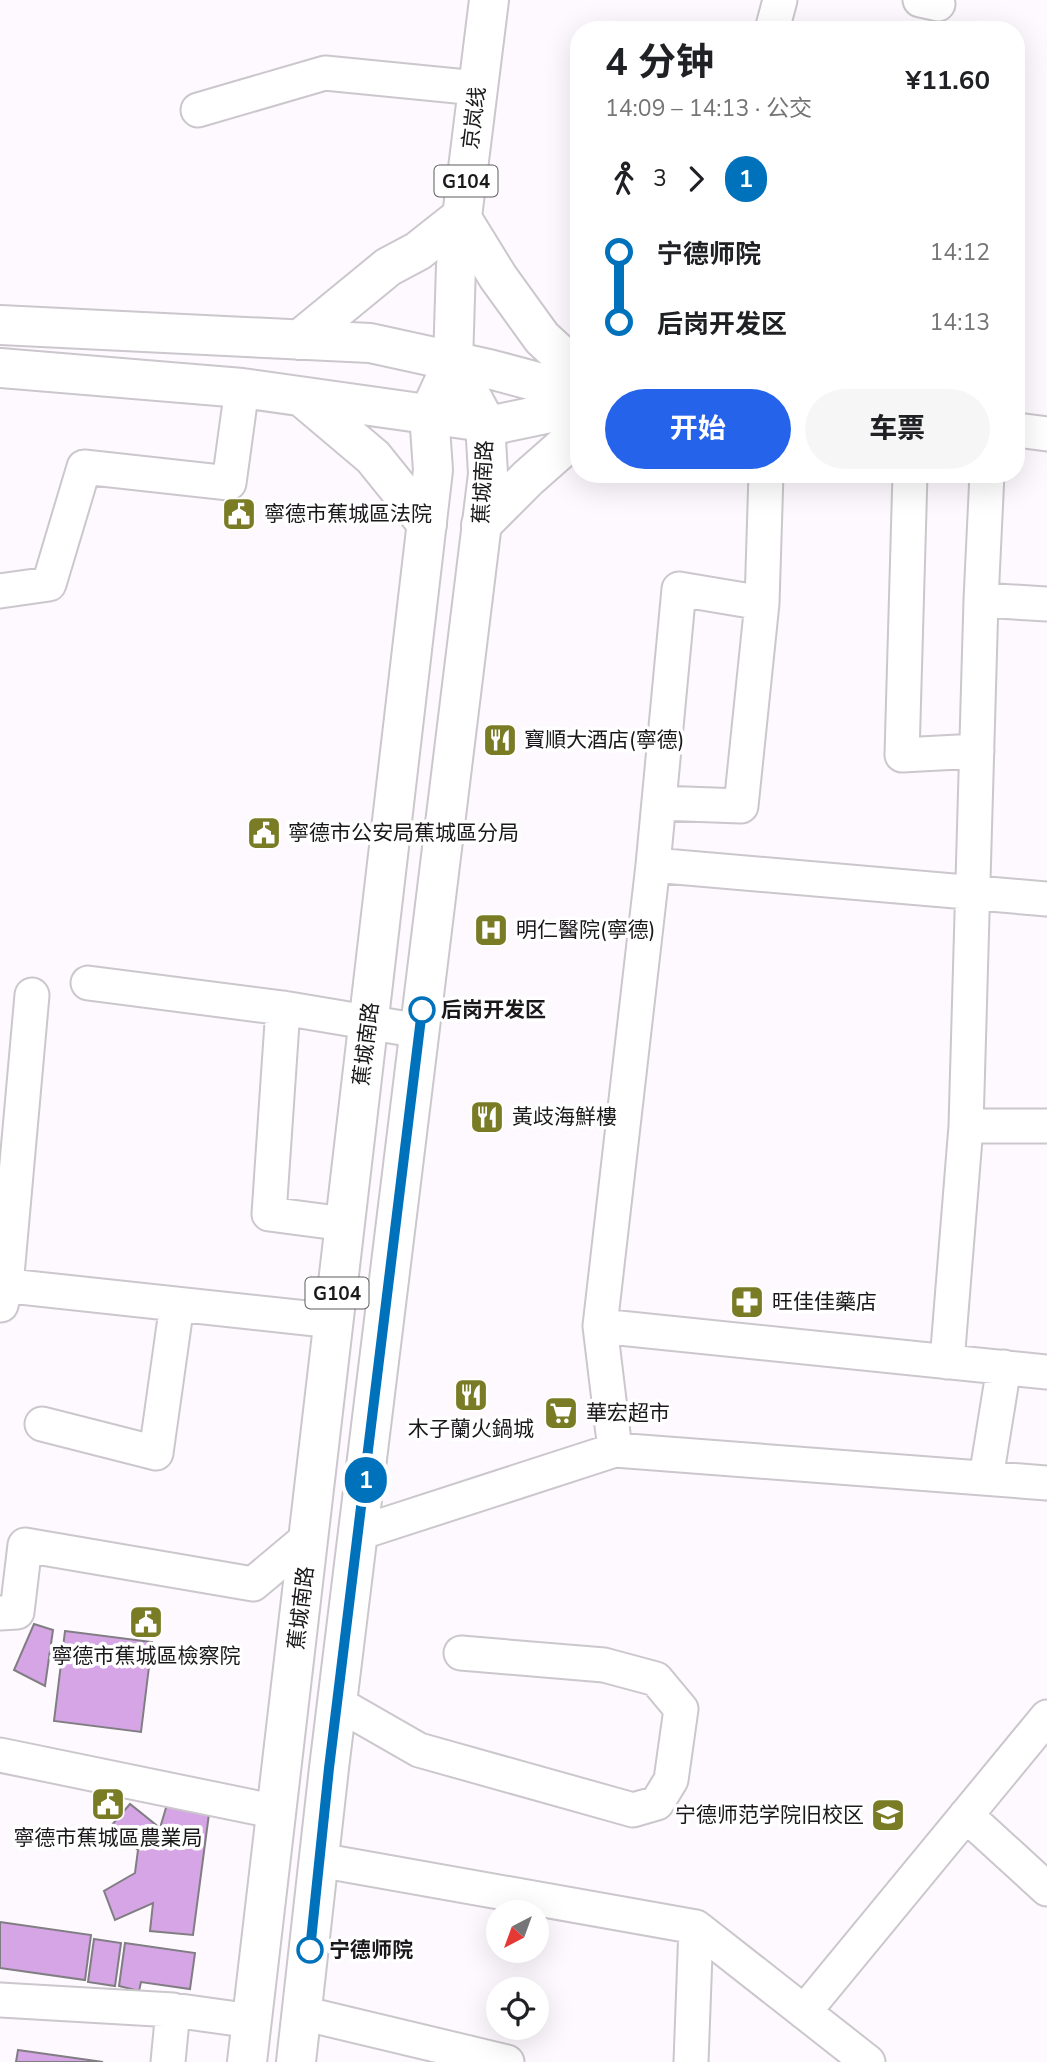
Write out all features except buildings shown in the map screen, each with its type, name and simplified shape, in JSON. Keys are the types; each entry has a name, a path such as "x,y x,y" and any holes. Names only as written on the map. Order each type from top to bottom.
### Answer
{"main road":[{"name":"京岚线","path":"453,362 456,265 489,0"},
{"path":"299,340 388,267 418,251 461,217 498,277 542,338 570,364"},
{"path":"0,325 370,343 489,369 570,391"},
{"name":"蕉城南路","path":"247,2062 433,470 429,415 453,362"},
{"name":"蕉城南路","path":"296,2062 337,1703 488,474 485,422 453,362"},
{"path":"0,368 242,388 498,424 570,409"},
{"path":"300,395 373,457 427,524"},
{"path":"481,525 570,441"}],"street":[{"path":"774,21 780,0"},
{"path":"198,110 325,73 477,88"},
{"path":"0,591 49,584 84,467 229,483 242,388"},
{"path":"1025,431 1047,434"},
{"path":"659,803 741,806 762,603 766,483"},
{"path":"910,483 902,755 977,751"},
{"path":"947,1362 966,1126 987,483"},
{"path":"615,1450 600,1326 653,866 679,589 762,603"},
{"path":"981,600 1047,604"},
{"path":"653,866 1047,899"},
{"path":"89,984 283,1008 420,1031"},
{"path":"32,995 2,1293 177,1304 334,1321"},
{"path":"283,1008 269,1214 345,1224"},
{"path":"966,1126 1047,1126"},
{"path":"42,1424 156,1453 177,1304"},
{"path":"600,1326 1047,1372"},
{"path":"986,1478 1004,1367"},
{"path":"359,1533 615,1450 1047,1483"},
{"path":"0,1612 17,1612 25,1545 253,1584 309,1537"},
{"path":"337,1703 419,1750 633,1810 657,1803 671,1780 681,1709 656,1679 604,1664 461,1654"},
{"path":"804,2012 1047,1717"},
{"path":"0,1755 277,1812"},
{"path":"966,1815 1047,1889"},
{"path":"319,1860 696,1927 868,2062"},
{"path":"691,2062 696,1927"},
{"path":"0,2000 173,2010 252,2021"},
{"path":"168,2062 173,2010"},
{"path":"302,2013 507,2062"}],"bus line":[{"name":"1","path":"310,1950 329,1768 422,1010"}],"place":[{"name":"寧德市蕉城區法院","path":"239,514"},
{"name":"寶順大酒店(寧德)","path":"500,740"},
{"name":"寧德市公安局蕉城區分局","path":"264,833"},
{"name":"明仁醫院(寧德)","path":"491,930"},
{"name":"后岗开发区","path":"422,1010"},
{"name":"黃歧海鮮樓","path":"487,1117"},
{"name":"旺佳佳藥店","path":"747,1302"},
{"name":"木子蘭火鍋城","path":"471,1395"},
{"name":"華宏超市","path":"561,1413"},
{"name":"寧德市蕉城區檢察院","path":"146,1622"},
{"name":"寧德市蕉城區農業局","path":"108,1804"},
{"name":"宁德师范学院旧校区","path":"888,1815"},
{"name":"宁德师院","path":"310,1950"}]}
